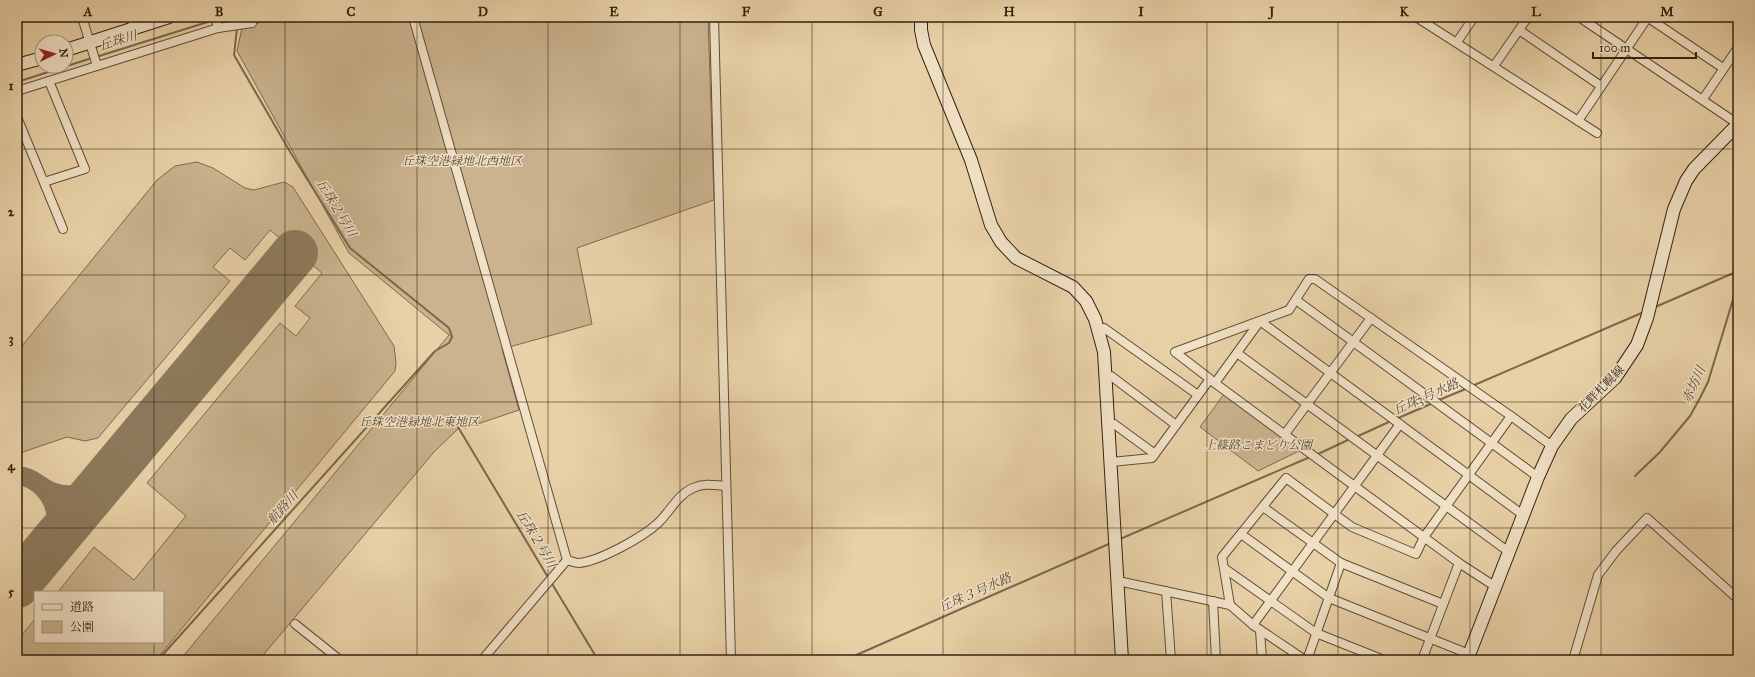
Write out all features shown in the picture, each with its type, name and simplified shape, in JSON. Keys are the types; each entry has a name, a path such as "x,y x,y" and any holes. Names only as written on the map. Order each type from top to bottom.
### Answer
{"street":[{"path":"82,17 93,52"},
{"path":"17,91 49,82 135,21 169,17"},
{"path":"413,17 567,560"},
{"path":"714,17 731,660"},
{"path":"921,17 921,30 924,45 971,160 991,225 1001,242 1016,258 1073,287 1086,301 1098,329 1104,352 1122,660"},
{"path":"1418,17 1597,133"},
{"path":"1457,42 1474,17"},
{"path":"1494,66 1528,17"},
{"path":"1579,17 1738,124"},
{"path":"1578,121 1647,17 1723,68"},
{"path":"74,51 93,52 217,23 232,25 248,23"},
{"path":"1519,30 1601,86"},
{"path":"74,45 93,52"},
{"path":"1702,99 1736,49"},
{"path":"17,57 34,52"},
{"path":"17,65 34,60"},
{"path":"44,182 85,169 49,82"},
{"path":"17,117 63,229"},
{"name":"花畔札幌線","path":"1468,657 1538,477 1552,446 1572,419 1623,367 1637,345 1647,318 1674,210 1686,181 1706,156 1738,124"},
{"path":"1496,587 1459,563 1175,352 1289,310 1309,279 1315,279 1552,446"},
{"path":"1296,300 1538,477"},
{"path":"1285,434 1371,318"},
{"path":"1111,462 1152,458 1198,395 1213,381 1237,353 1260,321"},
{"path":"1260,321 1523,515"},
{"path":"1098,329 1104,328 1198,395"},
{"path":"1237,353 1509,552"},
{"path":"1105,376 1111,376 1176,425"},
{"path":"1230,605 1222,557 1286,478 1352,527 1416,554 1424,537 1511,416"},
{"path":"1253,625 1376,456 1396,421"},
{"path":"1108,424 1114,424 1155,454"},
{"path":"567,560 577,563 594,560 640,536 658,523 676,501 691,489 702,484 726,486"},
{"path":"1263,507 1341,563 1444,604"},
{"path":"1573,660 1598,575 1616,550 1647,518 1738,599"},
{"path":"1241,534 1291,572 1329,598 1430,638 1468,657"},
{"path":"482,660 567,560"},
{"path":"1118,581 1230,605 1253,625 1306,660 1341,563"},
{"path":"1422,660 1459,563"},
{"path":"1224,568 1316,633 1384,660"},
{"path":"1166,591 1171,660"},
{"path":"1213,601 1216,660"},
{"path":"295,624 340,660"},
{"path":"1260,630 1262,660"}],"green space":[{"name":"丘珠空港緑地北西地区","path":"278,17 708,17 714,200 577,248 592,324 502,349 519,410 466,428 460,427 434,452 259,660 180,660 449,335 349,253 237,51 242,28"},
{"path":"197,162 213,168 245,188 254,190 284,182 293,187 394,346 396,363 395,371 156,660 17,660 17,641 34,620 34,643 164,643 164,591 59,591 94,547 134,580 186,516 147,483 280,323 296,336 310,318 295,306 322,273 270,230 245,260 230,248 213,267 230,281 98,438 85,441 67,437 17,454 17,352 157,180 175,166"},
{"name":"上篠路こまどり公園","path":"1224,394 1301,450 1258,471 1200,427"}],"waterway":[{"name":"丘珠川","path":"218,19 223,17"},
{"name":"丘珠川","path":"96,57 214,20"},
{"name":"丘珠２号川","path":"158,660 435,351 449,343 452,337 449,328 350,248 289,150 234,55 237,28"},
{"name":"丘珠川","path":"17,82 92,58"},
{"name":"丘珠3号水路","path":"1653,308 1738,271"},
{"name":"赤坊川","path":"1635,476 1660,452 1690,416 1700,398 1708,382 1738,283"},
{"name":"丘珠3号水路","path":"1472,386 1644,312"},
{"name":"丘珠3号水路","path":"1439,400 1468,388"},
{"name":"丘珠3号水路","path":"1396,419 1433,403"},
{"name":"丘珠3号水路","path":"1356,437 1391,421"},
{"name":"丘珠２号川","path":"458,427 549,579"},
{"name":"丘珠3号水路","path":"1316,455 1350,439"},
{"name":"丘珠3号水路","path":"1120,539 1310,457"},
{"name":"丘珠３号水路","path":"845,660 1111,543"},
{"name":"丘珠２号川","path":"551,582 598,660"}],"taxiway":[{"path":"17,476 31,479 51,491 66,495 81,493 104,481"},
{"path":"41,486 52,501 56,517 54,534 46,551"}],"runway":[{"path":"17,585 295,253"}],"park label":[{"name":"丘珠空港緑地北東地区","path":"419,422"}],"water label":[{"name":"航路川","path":"283,508"}]}
